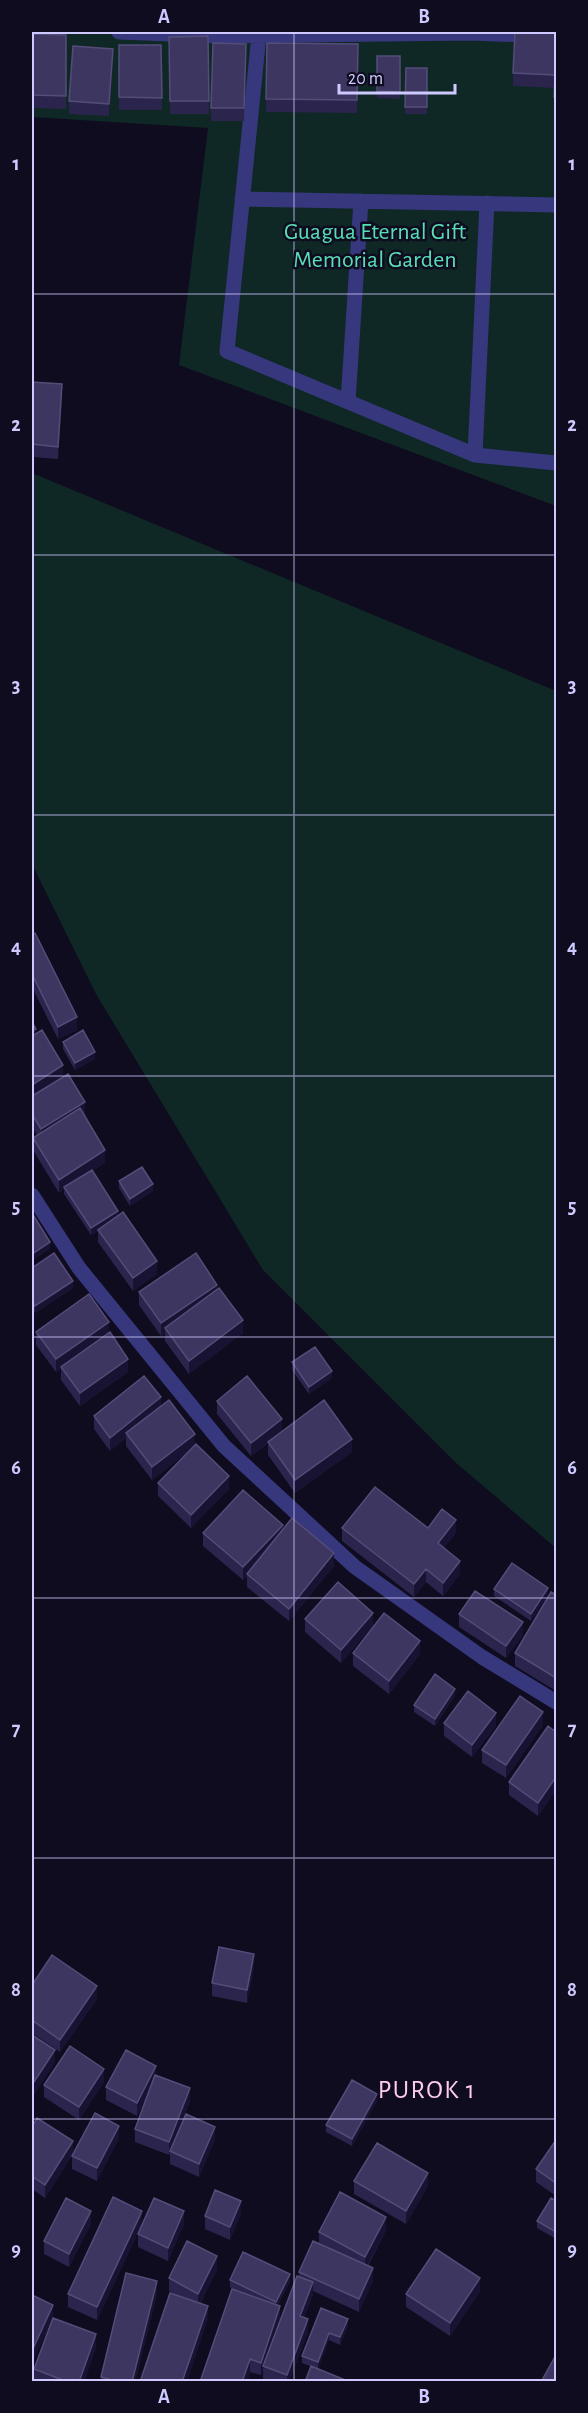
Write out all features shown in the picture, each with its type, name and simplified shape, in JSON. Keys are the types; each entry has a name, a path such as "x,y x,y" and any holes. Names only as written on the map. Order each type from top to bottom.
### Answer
{"street":[{"path":"119,32 259,35 471,33 556,36"},
{"path":"259,35 227,351 475,455 556,463"},
{"path":"242,199 556,205"},
{"path":"348,402 361,201"},
{"path":"475,455 487,203"},
{"path":"32,1195 79,1268 224,1446 355,1566 482,1657 556,1702"}],"green space":[{"name":"Guagua Eternal Gift Memorial Garden","path":"32,32 556,32 556,506 179,365 208,128 32,117"},
{"path":"32,473 556,691 556,1548 455,1462 263,1270 96,994 32,864"}],"building":[{"path":"515,32 556,32 556,97 554,97 555,75 513,73"},
{"path":"32,34 66,35 66,96 32,95"},
{"path":"208,36 209,101 170,101 169,37"},
{"path":"213,43 246,44 244,108 211,108"},
{"path":"267,43 358,44 357,100 266,99"},
{"path":"119,45 161,45 162,98 119,97"},
{"path":"73,46 113,49 109,104 69,101"},
{"path":"377,56 400,56 400,92 377,91"},
{"path":"406,68 427,68 427,107 405,107"},
{"path":"32,382 62,384 58,447 32,444"},
{"path":"35,933 77,1017 58,1027 32,974 32,935"},
{"path":"42,1030 63,1065 32,1085 32,1036"},
{"path":"83,1030 95,1052 75,1063 63,1042"},
{"path":"68,1074 85,1102 41,1129 32,1114 32,1096"},
{"path":"80,1108 105,1150 59,1180 33,1138"},
{"path":"142,1167 153,1184 130,1199 119,1181"},
{"path":"92,1170 118,1211 91,1228 64,1187"},
{"path":"123,1212 157,1261 133,1278 98,1230"},
{"path":"32,1213 50,1242 32,1254"},
{"path":"54,1253 73,1281 35,1306 32,1300 32,1268"},
{"path":"196,1253 217,1285 161,1323 139,1292"},
{"path":"219,1288 243,1320 189,1361 165,1328"},
{"path":"89,1294 109,1322 56,1359 36,1332"},
{"path":"110,1332 128,1359 80,1393 61,1367"},
{"path":"315,1347 332,1371 309,1387 292,1362"},
{"path":"144,1376 161,1397 110,1438 94,1416"},
{"path":"247,1376 282,1419 251,1443 217,1401"},
{"path":"169,1400 195,1434 152,1467 126,1433"},
{"path":"324,1400 352,1439 295,1480 268,1442"},
{"path":"196,1444 229,1476 191,1515 158,1483"},
{"path":"375,1487 428,1528 442,1509 456,1520 438,1543 460,1561 443,1583 426,1569 414,1584 342,1528"},
{"path":"243,1490 283,1525 243,1567 203,1533"},
{"path":"292,1518 334,1553 289,1609 247,1574"},
{"path":"512,1563 548,1588 531,1614 494,1589"},
{"path":"338,1582 373,1613 341,1650 305,1619"},
{"path":"475,1591 523,1622 506,1646 459,1614"},
{"path":"551,1592 556,1595 556,1678 515,1653"},
{"path":"384,1613 420,1641 389,1681 353,1653"},
{"path":"435,1674 455,1689 435,1719 414,1705"},
{"path":"468,1691 496,1713 472,1745 444,1723"},
{"path":"520,1696 543,1712 506,1765 482,1750"},
{"path":"548,1726 556,1732 556,1777 538,1803 509,1782"},
{"path":"219,1947 254,1954 247,1990 212,1983"},
{"path":"52,1955 97,1986 60,2040 32,2020 32,1985"},
{"path":"32,2035 55,2050 32,2085"},
{"path":"70,2046 104,2069 79,2107 44,2085"},
{"path":"126,2050 156,2066 137,2103 106,2087"},
{"path":"155,2075 190,2088 169,2142 135,2129"},
{"path":"352,2080 377,2094 352,2139 326,2125"},
{"path":"95,2113 119,2126 97,2168 72,2156"},
{"path":"186,2114 215,2127 199,2164 170,2151"},
{"path":"37,2118 73,2141 45,2185 32,2176 32,2127"},
{"path":"556,2140 556,2183 536,2169"},
{"path":"377,2143 428,2173 406,2211 354,2181"},
{"path":"215,2190 241,2201 230,2227 205,2216"},
{"path":"340,2192 386,2217 365,2257 319,2232"},
{"path":"113,2197 142,2211 97,2307 68,2294"},
{"path":"66,2198 91,2211 69,2254 44,2241"},
{"path":"154,2198 184,2211 168,2248 138,2234"},
{"path":"551,2198 556,2201 556,2232 537,2221"},
{"path":"187,2241 217,2256 198,2294 169,2278"},
{"path":"313,2241 373,2268 359,2299 299,2272"},
{"path":"436,2249 480,2278 450,2323 406,2294"},
{"path":"243,2252 290,2274 276,2302 230,2280"},
{"path":"126,2273 157,2281 132,2382 120,2382 101,2377"},
{"path":"297,2276 313,2282 300,2316 308,2319 287,2375 263,2366"},
{"path":"232,2289 280,2306 261,2363 250,2359 242,2382 209,2382 201,2379"},
{"path":"170,2293 208,2306 182,2382 140,2382"},
{"path":"32,2295 53,2305 32,2351"},
{"path":"321,2308 348,2319 340,2337 329,2333 318,2362 302,2356"},
{"path":"53,2318 96,2334 79,2382 68,2382 34,2369"},
{"path":"556,2355 556,2382 541,2382"},
{"path":"311,2366 350,2382 305,2382"}],"district":[{"name":"PUROK 1","path":"427,2090"}]}
